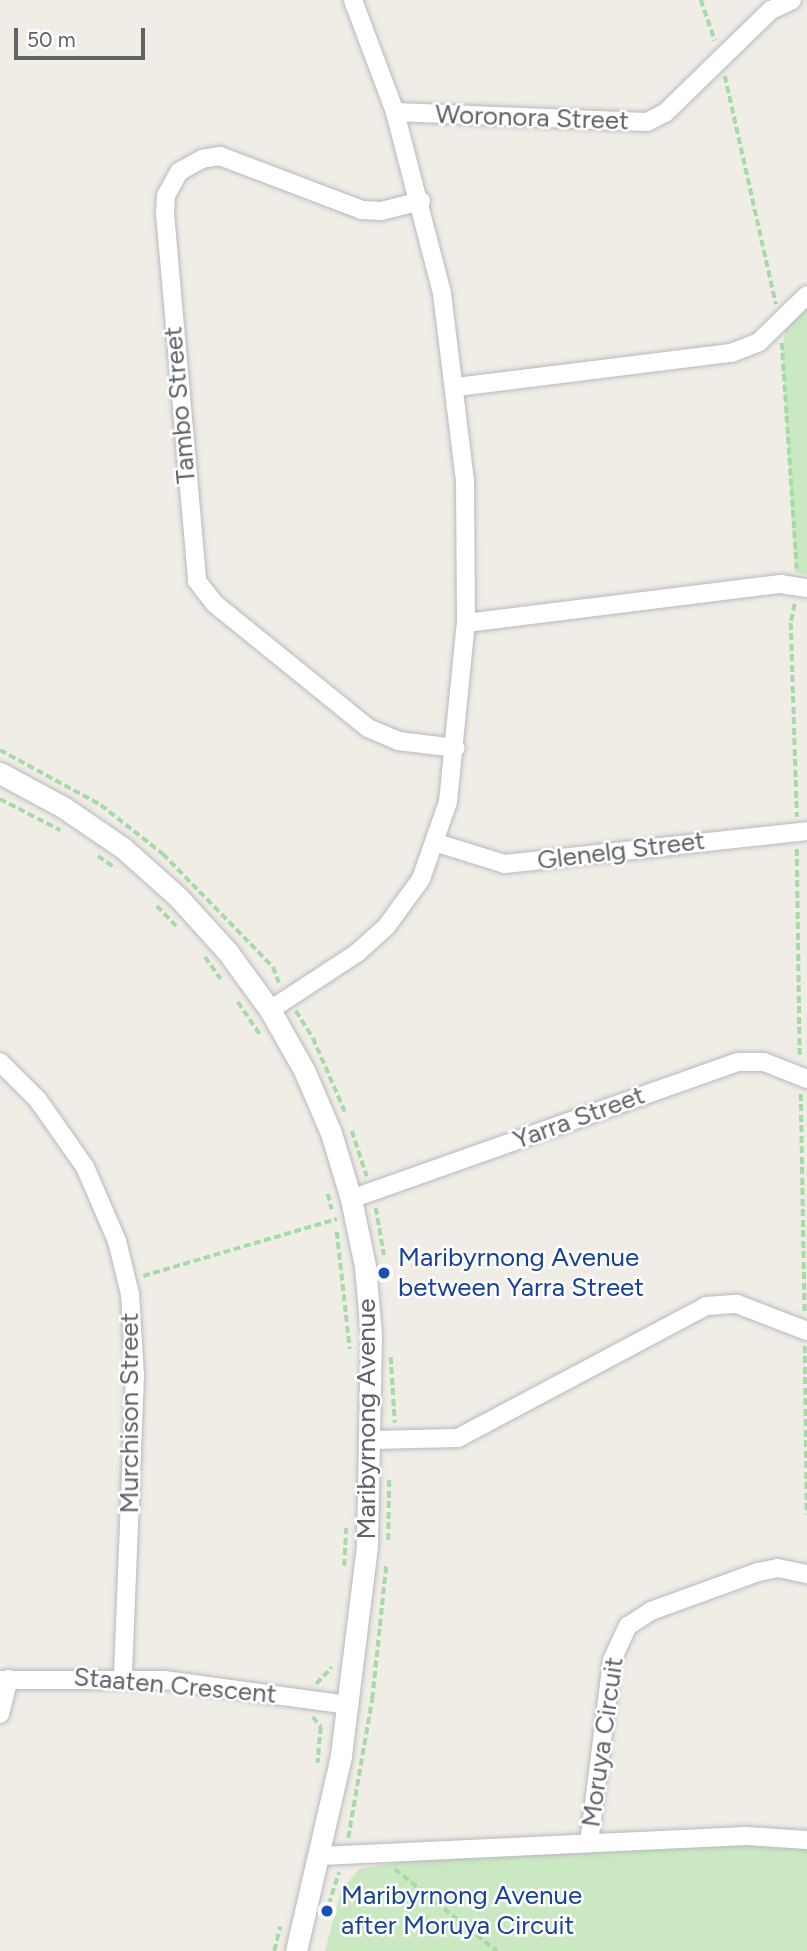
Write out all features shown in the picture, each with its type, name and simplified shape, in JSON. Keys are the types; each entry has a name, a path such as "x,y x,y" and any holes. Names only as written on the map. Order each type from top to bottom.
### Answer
{"street":[{"path":"270,1010 287,990 357,953 386,927 416,888 437,843 456,748 466,623 466,493 457,387 421,201 395,112 353,0"},
{"name":"Woronora Street","path":"395,112 637,124 665,113 771,10 792,0"},
{"name":"Tambo Street","path":"421,201 381,211 362,209 220,156 202,159 179,172 166,195 165,213 197,580 215,604 368,728 398,741 456,748"},
{"path":"457,387 731,353 759,342 807,295"},
{"path":"466,623 803,587"},
{"name":"Maribyrnong Avenue","path":"0,774 83,820 151,872 211,932 270,1010 318,1101 353,1207 368,1300 372,1440 364,1586 349,1705 321,1856 296,1951"},
{"name":"Glenelg Street","path":"437,843 487,861 515,864 802,830"},
{"name":"Murchison Street","path":"0,1062 38,1100 85,1167 108,1216 127,1282 135,1375 123,1678"},
{"name":"Yarra Street","path":"353,1207 738,1062 764,1062 804,1077"},
{"path":"372,1440 447,1440 467,1434 706,1306 737,1304 806,1330"},
{"name":"Moruya Circuit","path":"589,1843 612,1660 628,1626 651,1611 768,1569 807,1574"},
{"name":"Staaten Crescent","path":"5,1679 123,1678 349,1705"},
{"path":"0,1714 5,1679"},
{"name":"Moruya Circuit","path":"321,1856 746,1836 807,1840"}],"path":[{"path":"701,0 721,58 780,322 803,587 791,623 802,830 807,1515"},
{"path":"0,750 101,805 163,854 273,967 277,980 287,990 313,1038 347,1117"},
{"path":"0,799 71,837"},
{"path":"93,853 125,877"},
{"path":"154,903 181,931"},
{"path":"199,950 224,982"},
{"path":"277,980 287,990"},
{"path":"233,993 267,1046"},
{"path":"350,1354 353,1207 351,1128"},
{"path":"325,1184 353,1207 377,1215"},
{"path":"127,1282 353,1207 377,1215"},
{"path":"377,1215 385,1259"},
{"path":"321,1926 344,1855 372,1699 390,1513 388,1466 394,1440 391,1348"},
{"path":"343,1577 347,1516"},
{"path":"315,1776 322,1741 320,1727 310,1713 315,1685 329,1674 335,1661"},
{"path":"389,1866 497,1951"},
{"path":"274,1951 283,1916"}],"green space":[{"path":"807,307 807,575 795,572 782,351 786,328"},
{"path":"759,1842 807,1849 807,1951 325,1951 341,1891 359,1869 415,1860"}],"place":[{"name":"Maribyrnong Avenue between Yarra Street","path":"384,1273"},
{"name":"Maribyrnong Avenue after Moruya Circuit","path":"327,1911"}]}
